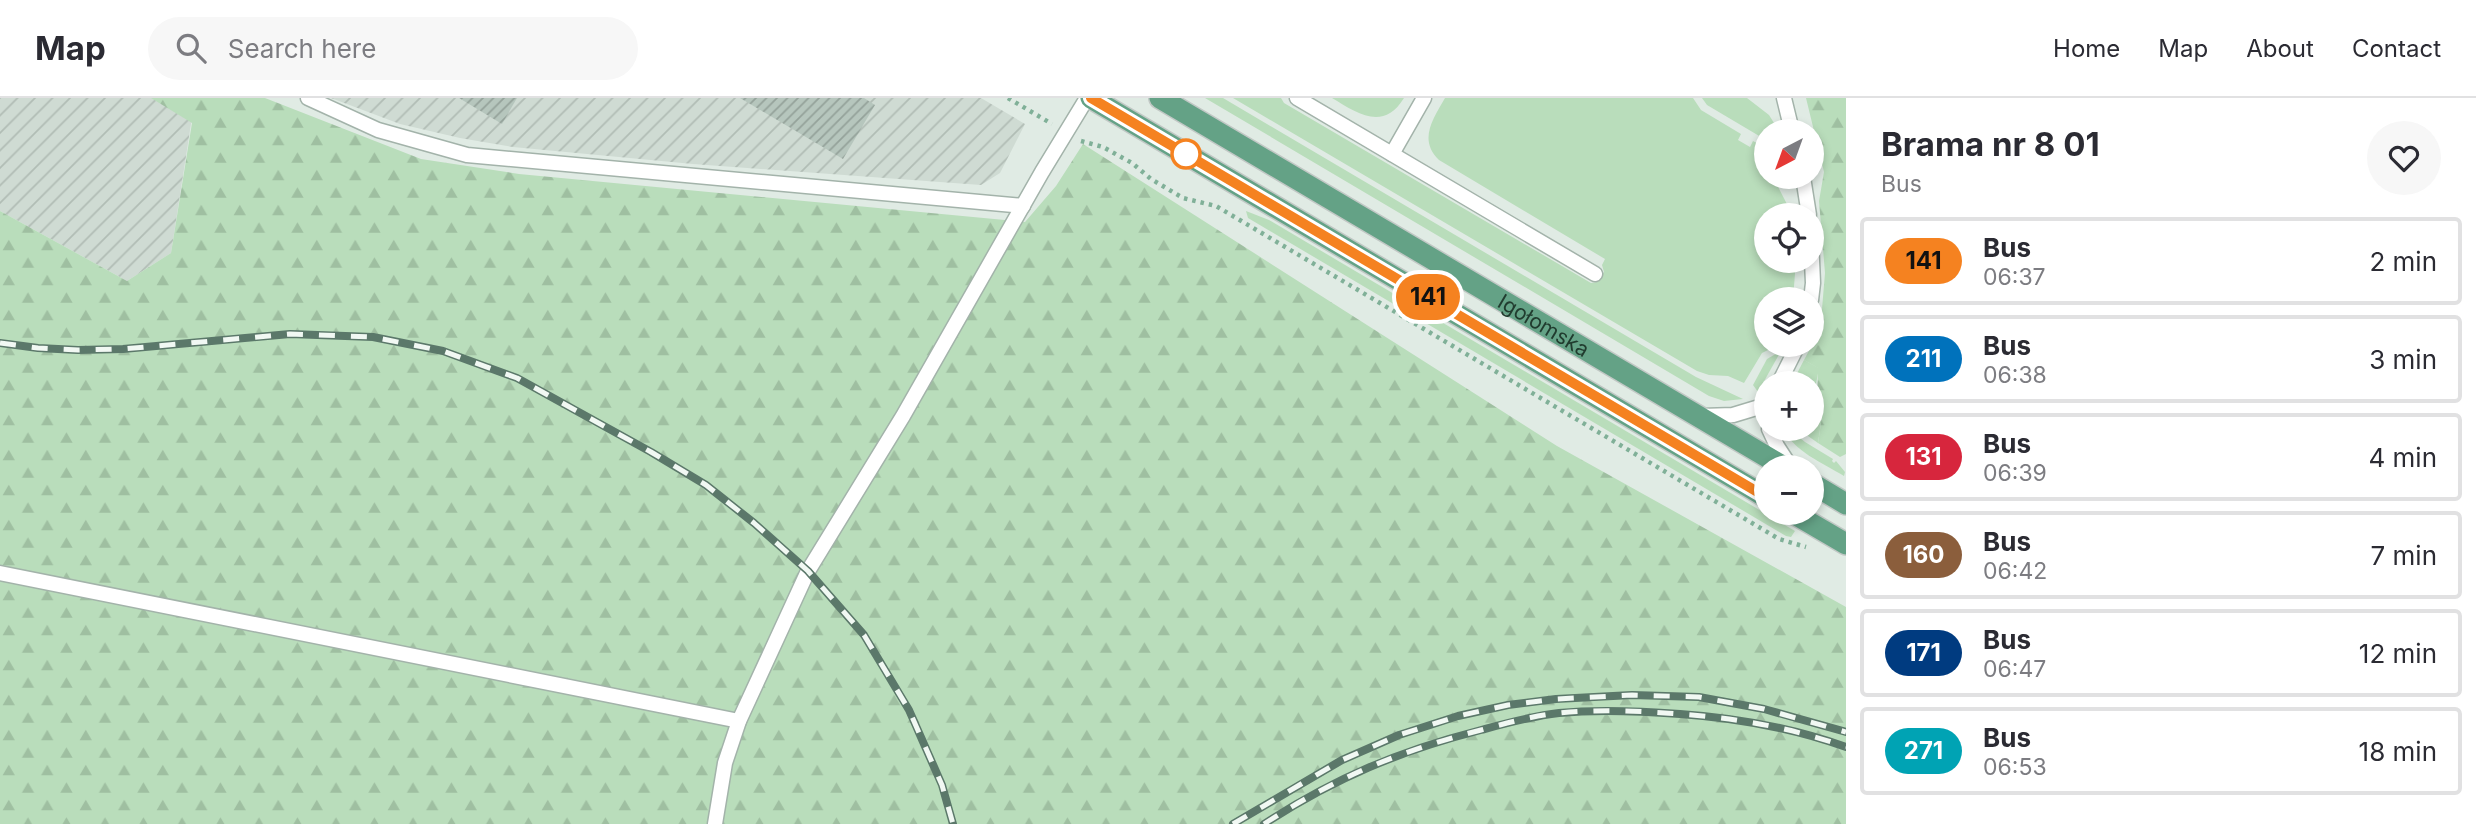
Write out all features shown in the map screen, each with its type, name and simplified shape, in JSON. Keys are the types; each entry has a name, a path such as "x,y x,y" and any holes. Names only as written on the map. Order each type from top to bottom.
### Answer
{"main road":[{"name":"Igołomska","path":"1089,98 1754,490"},
{"name":"Igołomska","path":"1160,98 1764,455"},
{"path":"1824,491 1845,503"},
{"path":"1814,525 1846,544"}],"lane":[{"path":"308,98 378,130 467,155 1023,206"},
{"path":"715,824 725,763 738,721 808,570 1089,98"},
{"path":"1297,98 1595,274"},
{"path":"1392,154 1424,98"},
{"path":"1784,98 1789,119"},
{"path":"1696,415 1733,415 1754,409"},
{"path":"0,573 738,721"}],"path":[{"path":"1008,98 1050,123"},
{"path":"1074,138 1103,147 1183,198 1216,206 1779,539 1812,550"}],"shaded area":[{"path":"0,98 195,98 171,253 127,281 0,211"},
{"path":"331,98 981,98 1025,124 1000,173 981,185 693,164 513,147 400,124"}],"green space":[{"path":"151,98 265,98 421,159 519,174 1025,222 1056,186 1083,144 1557,446 1846,607 1846,824 0,824 0,211 127,281 171,253 192,123"},
{"path":"1205,98 1223,98 1696,377 1743,399 1724,401 1709,396"},
{"path":"1233,98 1281,98 1284,103 1591,283 1597,282 1604,272 1602,265 1605,259 1439,160 1429,145 1430,129 1436,114 1445,98 1693,98 1701,110 1741,134 1738,140 1750,147 1754,142 1754,189 1779,189 1786,203 1754,203 1754,273 1795,273 1794,287 1754,287 1754,357 1760,357 1744,383 1728,376 1697,371"},
{"path":"1332,98 1404,98 1396,108 1379,117 1360,114"},
{"path":"1702,98 1747,98 1772,119 1754,119 1754,133 1707,105"},
{"path":"1806,98 1846,98 1846,454 1840,457 1818,443 1824,441 1824,371 1818,371 1818,368 1804,360 1806,357 1824,357 1824,203 1819,201 1821,189 1824,189 1824,119 1811,119"},
{"path":"1246,211 1269,220 1754,507 1754,517 1248,218"},
{"path":"1778,357 1770,371 1761,371 1767,359"},
{"path":"1804,360 1819,368 1818,371 1798,371"},
{"path":"1791,441 1804,441 1833,459 1845,472 1844,476 1824,464 1824,455 1809,455"},
{"path":"1767,525 1785,525 1795,531 1791,537"}],"building":[{"path":"459,98 517,98 502,124"},
{"path":"740,98 864,98 875,105 843,159"}],"railway":[{"path":"0,343 78,350 123,349 290,334 373,337 443,351 517,378 706,485 808,571 864,635 909,710 942,785 953,824"},
{"path":"1233,824 1342,760 1399,735 1458,716 1508,705 1556,699 1632,695 1699,697 1764,709 1846,732"},
{"path":"1264,824 1316,793 1395,757 1451,738 1549,714 1620,711 1701,716 1785,729 1846,747"}],"bus line":[{"name":"141","path":"1091,98 1754,490"}]}
